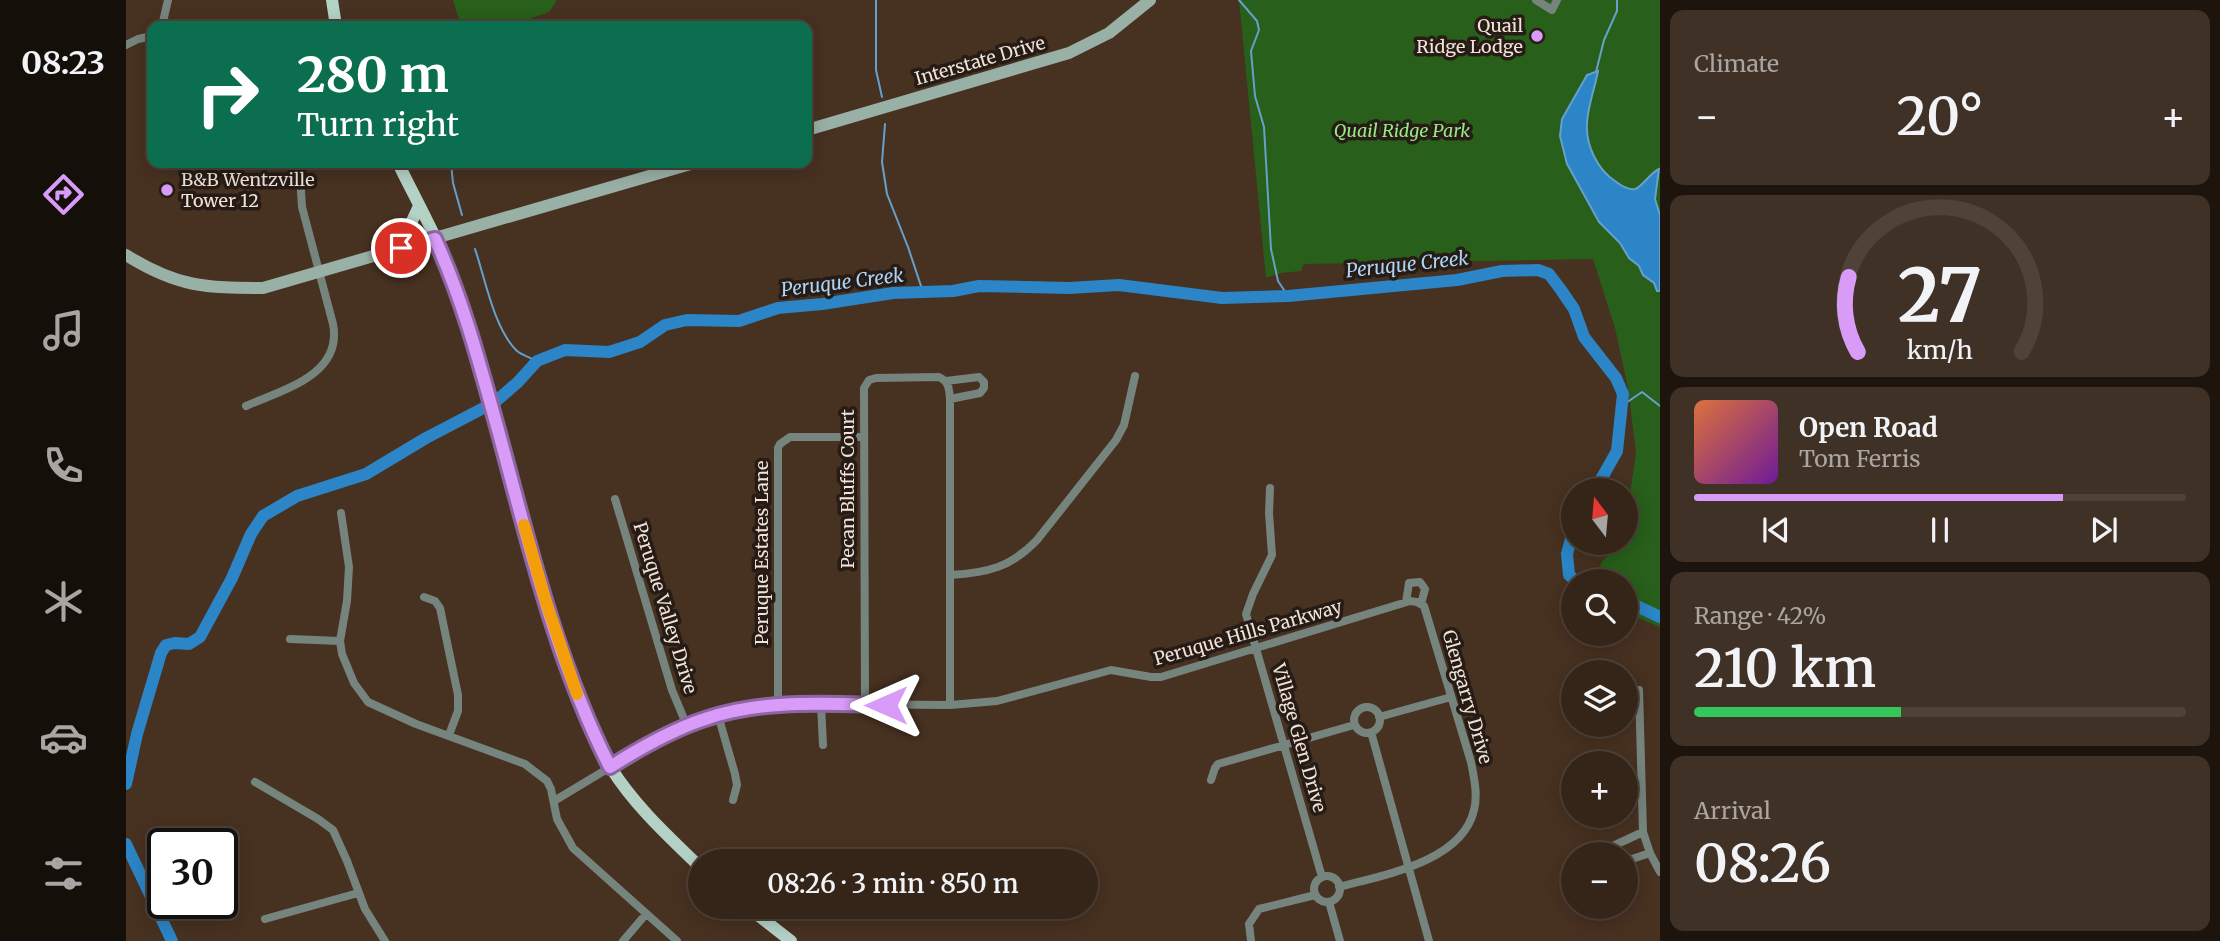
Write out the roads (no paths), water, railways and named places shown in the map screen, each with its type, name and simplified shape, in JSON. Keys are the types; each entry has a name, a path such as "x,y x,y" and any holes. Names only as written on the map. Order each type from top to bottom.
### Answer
{"main road":[{"path":"332,0 335,21"},
{"name":"Interstate Drive","path":"812,129 1069,53 1116,29 1150,0"},
{"path":"400,168 454,280 546,602 587,720 610,767 632,798 688,855"},
{"path":"126,255 164,276 197,286 263,288 677,168"},
{"path":"384,254 406,234 419,206"},
{"path":"763,919 791,941"}],"street":[{"path":"163,21 167,0"},
{"path":"1536,0 1552,10 1558,0"},
{"path":"126,45 147,37"},
{"path":"246,406 316,373 329,357 334,333 302,207 300,175 296,168"},
{"path":"950,575 977,573 1005,565 1024,554 1116,440 1124,425 1135,376"},
{"name":"Pecan Bluffs Court","path":"865,705 864,387 869,380 876,377 939,377 946,381"},
{"path":"950,399 980,393 984,382 979,377 946,381 950,399 950,705"},
{"name":"Peruque Estates Lane","path":"778,706 778,448 790,437 863,437"},
{"name":"Village Glen Drive","path":"1270,488 1272,555 1246,614 1322,877"},
{"name":"Peruque Valley Drive","path":"615,499 672,691 687,726"},
{"path":"341,513 349,567 347,601 340,641 346,666 368,702 416,724 525,764 547,781 557,819 573,848 677,941"},
{"name":"Peruque Hills Parkway","path":"554,801 647,745 718,715 778,706 950,705 997,701 1111,670 1161,677 1406,602 1419,603 1425,589 1420,582 1409,583 1406,602"},
{"path":"424,597 435,601 440,608 458,695 458,711 449,735"},
{"name":"Glengarry Drive","path":"1339,887 1434,857 1450,847 1465,829 1474,811 1475,782 1471,762 1424,606 1419,603"},
{"path":"290,639 340,641"},
{"path":"1639,690 1643,832 1660,872"},
{"path":"1379,717 1451,697"},
{"path":"821,704 823,745"},
{"path":"1367,706 1375,710 1379,717 1379,723 1371,732 1364,733 1354,725 1354,716 1359,709 1367,706"},
{"path":"718,715 737,785 733,800"},
{"path":"1211,780 1218,764 1354,725"},
{"path":"1371,732 1429,941"},
{"path":"255,782 333,830 365,909 385,941"},
{"path":"1621,842 1643,832"},
{"path":"1638,857 1650,853"},
{"path":"1322,877 1336,880 1339,887 1335,899 1329,902 1318,899 1315,895 1314,888 1322,877"},
{"path":"265,919 358,893"},
{"path":"1251,941 1249,925 1259,909 1315,895"},
{"path":"1329,902 1340,941"},
{"path":"623,941 646,914"}],"water":[{"path":"1598,71 1587,133 1598,164 1617,183 1632,189 1637,188 1659,169 1655,199 1660,215 1660,291 1657,291 1654,283 1643,275 1620,243 1599,222 1567,164 1560,136 1562,119 1587,75"}],"waterway":[{"path":"876,0 876,70 882,97"},
{"path":"1239,0 1257,21 1259,30 1251,51 1255,96 1264,127 1271,249 1278,281 1288,296"},
{"path":"1596,72 1604,40 1617,11 1617,0"},
{"path":"885,124 882,162 887,194 923,292"},
{"path":"452,168 462,215"},
{"path":"475,249 502,330 517,351 537,361"},
{"name":"Peruque Creek","path":"126,784 137,734 161,653 166,645 189,644 200,637 232,578 251,534 263,516 297,496 366,474 426,438 495,402 537,361 565,350 609,352 640,342 665,325 687,320 739,321 778,308 893,293 953,291 979,286 1069,288 1119,285 1222,298 1288,296 1457,280 1502,271 1538,270 1549,274 1561,290 1574,309 1584,337 1616,378 1623,394 1617,451 1602,478"},
{"path":"1623,405 1642,392 1660,406"},
{"name":"Peruque Creek","path":"1567,555 1568,569"},
{"name":"Peruque Creek","path":"1638,607 1660,617"},
{"name":"Peruque Creek","path":"126,765 130,763"},
{"name":"Peruque Creek","path":"126,844 172,941"}],"place":[{"name":"Quail Ridge Lodge","path":"1537,36"},
{"name":"B&B Wentzville Tower 12","path":"167,190"}],"park label":[{"name":"Quail Ridge Park","path":"1402,131"}]}
